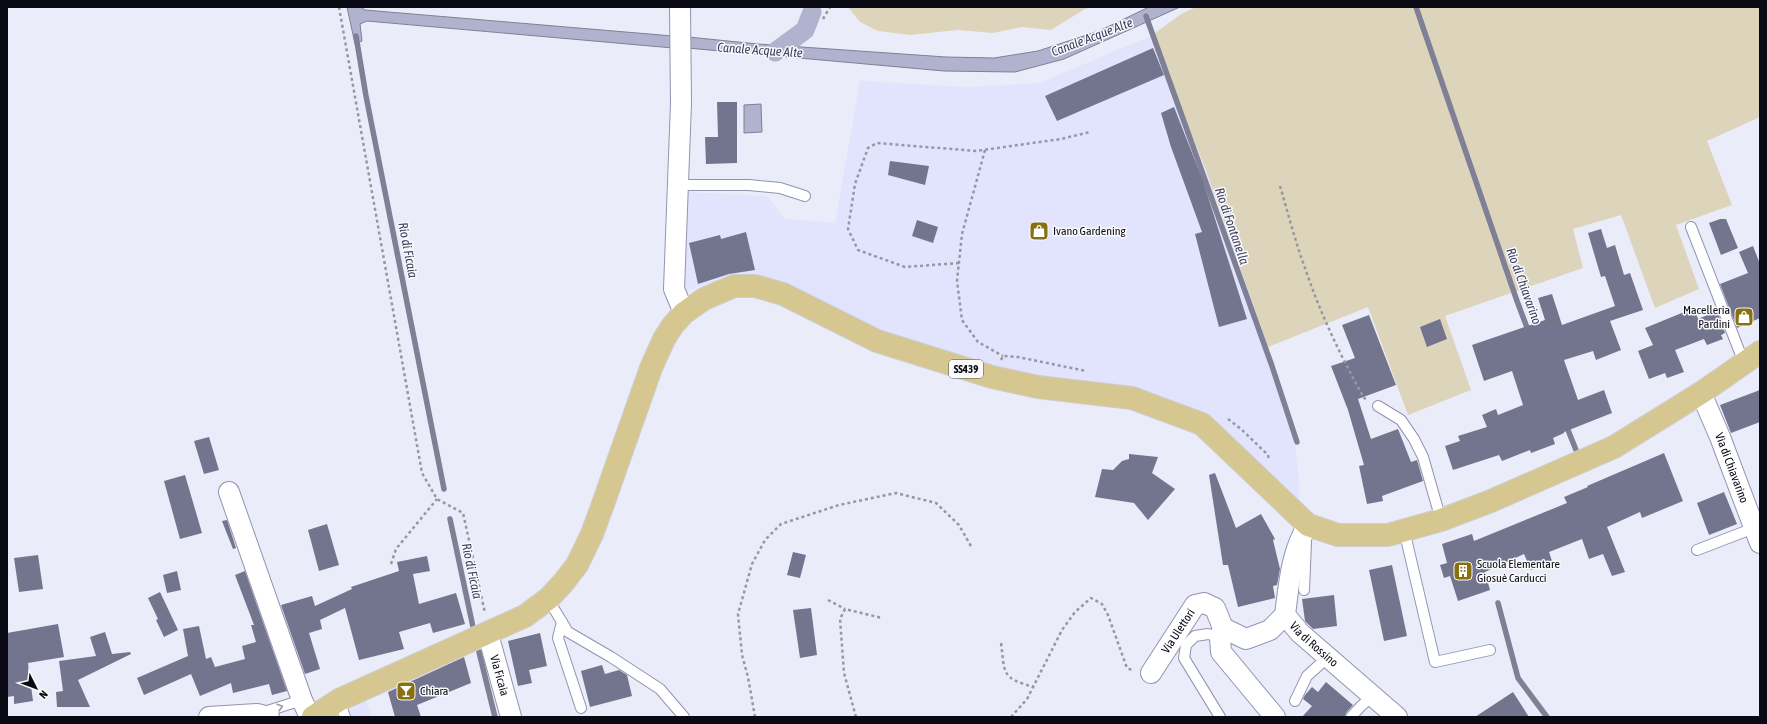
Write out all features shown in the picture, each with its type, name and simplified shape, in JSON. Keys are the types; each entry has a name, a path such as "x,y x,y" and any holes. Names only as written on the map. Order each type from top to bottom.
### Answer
{"main road":[{"name":"SS439","path":"308,711 342,708 525,616 548,599 563,583 577,564 592,534 651,368 664,339 684,314 704,299 734,286 755,286 783,294 877,341 992,377 1038,387 1132,398 1202,424 1308,525 1338,535 1388,535 1441,520 1492,501 1614,447 1701,393 1752,358"}],"street":[{"path":"680,7 681,103 674,289 684,314"},
{"name":"Via di Chiavarino","path":"1701,393 1720,437 1757,535"},
{"path":"229,492 308,711"},
{"name":"Via di Rossino","path":"1308,525 1301,536 1291,569 1285,615 1300,633 1397,717"},
{"name":"Via Ulettori","path":"1151,673 1195,605 1204,603 1215,608 1222,633 1221,652 1275,717"},
{"path":"1222,633 1246,639 1270,630 1285,615"},
{"name":"Via Ficaia","path":"488,634 511,717"},
{"path":"209,717 263,715"}],"lane":[{"path":"678,185 749,185 780,188 805,196"},
{"path":"1691,227 1752,358"},
{"path":"1378,406 1402,420 1414,439 1423,457 1441,520"},
{"path":"1304,590 1308,525"},
{"path":"1404,530 1435,662 1490,650"},
{"path":"1697,550 1757,535"},
{"path":"548,599 568,632 611,656 660,689 684,717"},
{"path":"562,622 558,638 581,708"},
{"path":"1220,717 1184,658 1186,645 1195,636 1222,633"},
{"path":"1295,701 1307,676 1328,657"},
{"path":"1351,717 1373,696"},
{"path":"263,715 308,711"}],"path":[{"path":"339,7 422,473 437,499 464,512 488,634"},
{"path":"823,19 830,7"},
{"path":"959,263 905,267 858,250 848,229 855,184 868,148 877,143 976,151 1061,140 1090,132"},
{"path":"985,150 962,234 957,281 962,320 978,342 1003,356"},
{"path":"1280,186 1305,268 1328,325 1364,398 1378,406"},
{"path":"755,717 748,677 742,654 738,614 752,564 765,540 781,524 839,505 896,493 936,503 959,525 972,548"},
{"path":"391,564 396,549 437,499"},
{"path":"1011,717 1027,699 1062,630 1075,612 1092,598 1102,604 1108,614 1127,668 1140,674 1151,673"},
{"path":"828,600 844,609 882,618"},
{"path":"844,609 840,619 844,673 856,717"},
{"path":"1001,643 1005,671 1015,682 1034,687"}],"shaded area":[{"path":"848,7 1094,7 1085,9 1051,30 1022,27 993,33 958,30 910,35 878,31 860,22"},
{"path":"1196,7 1760,7 1760,117 1707,141 1732,205 1676,225 1699,289 1655,308 1621,215 1573,229 1583,268 1445,316 1471,390 1408,415 1368,307 1268,347 1206,170 1151,36 1181,14"},
{"path":"1151,36 1206,170 1268,347 1279,396 1294,436 1299,482 1299,505 1200,412 1035,378 890,337 753,278 697,287 684,292 686,192 767,196 785,219 835,223 860,81 966,87 1039,83"},
{"path":"366,700 372,717 337,717"}],"water":[{"path":"347,7 361,7 365,10 673,36 673,48 367,21 360,24 362,41 355,44"},
{"name":"Canale Acque Alte","path":"1149,7 1180,7 1064,59 1015,72 944,71 687,48 688,37 758,44 946,57 994,58 1038,51 1099,31"},
{"path":"761,104 762,132 744,133 744,105"}],"building":[{"path":"1153,48 1164,75 1057,121 1045,96"},
{"path":"717,102 737,102 737,163 706,164 705,137 718,137"},
{"path":"1174,107 1203,181 1247,319 1219,327 1195,234 1202,232 1171,147 1161,113"},
{"path":"890,161 929,166 925,185 888,175"},
{"path":"1720,219 1726,219 1738,248 1721,255 1709,223"},
{"path":"917,220 938,227 933,243 912,236"},
{"path":"1601,229 1607,248 1615,245 1624,275 1630,273 1643,310 1610,321 1621,350 1596,360 1593,351 1564,360 1578,400 1604,390 1612,413 1564,432 1553,438 1555,444 1531,453 1530,450 1502,461 1499,455 1453,470 1445,446 1460,441 1458,436 1487,427 1482,415 1496,409 1498,415 1523,405 1512,371 1484,381 1472,345 1545,320 1538,298 1552,294 1562,325 1615,306 1605,276 1601,277 1588,233"},
{"path":"746,232 755,270 729,274 698,284 689,243 720,235 721,239"},
{"path":"1753,246 1760,264 1760,318 1737,328 1720,284 1748,273 1739,252"},
{"path":"1694,308 1698,319 1717,311 1725,333 1721,335 1723,339 1707,345 1704,339 1675,350 1684,372 1667,378 1665,373 1649,379 1638,351 1653,345 1645,328"},
{"path":"1369,315 1396,385 1358,399 1371,439 1398,429 1411,462 1417,460 1423,481 1382,496 1383,501 1367,504 1359,466 1364,465 1348,410 1331,366 1355,358 1342,325"},
{"path":"1440,319 1447,339 1427,347 1420,327"},
{"path":"1760,390 1760,422 1731,433 1720,405"},
{"path":"209,437 219,470 204,474 194,441"},
{"path":"1664,453 1683,501 1642,518 1640,512 1607,527 1625,572 1612,576 1603,554 1589,559 1582,539 1549,552 1552,561 1531,570 1524,554 1485,572 1490,590 1458,601 1450,576 1444,578 1440,565 1447,563 1442,544 1472,534 1474,541 1567,503 1564,497"},
{"path":"1129,454 1158,457 1152,473 1175,489 1148,520 1134,503 1095,497 1102,469 1113,470 1122,461 1129,459"},
{"path":"1215,473 1236,528 1261,514 1275,539 1273,540 1280,569 1277,585 1273,586 1275,598 1238,607 1228,565 1223,565 1209,475"},
{"path":"185,475 202,533 180,539 164,481"},
{"path":"1724,492 1737,524 1709,535 1697,503"},
{"path":"227,520 236,548 233,549 222,521"},
{"path":"327,524 339,565 319,571 308,530"},
{"path":"793,552 806,555 800,578 787,575"},
{"path":"38,555 43,589 19,592 14,558"},
{"path":"427,556 430,571 413,574 419,604 456,593 465,624 433,633 430,623 399,632 404,649 359,660 345,608 320,620 322,629 309,633 320,669 305,674 281,605 312,596 315,606 352,589 351,587 399,571 397,562"},
{"path":"1392,565 1407,636 1384,641 1369,570"},
{"path":"177,571 181,590 167,593 163,575"},
{"path":"245,571 287,691 272,695 269,684 233,693 231,683 200,696 191,674 144,695 137,678 188,656 183,629 199,626 206,659 211,657 215,667 245,659 242,646 256,642 251,625 254,625 235,575"},
{"path":"160,592 178,630 164,637 156,620 158,619 148,598"},
{"path":"1334,595 1337,626 1313,629 1305,621 1302,599"},
{"path":"811,608 817,655 800,658 793,610"},
{"path":"58,624 64,657 28,663 33,701 14,704 14,696 7,697 7,633"},
{"path":"105,632 112,654 130,652 131,654 78,680 90,707 57,707 56,692 63,691 59,661 96,656 90,637"},
{"path":"540,633 547,666 529,670 532,683 518,686 508,641"},
{"path":"464,657 471,683 417,705 421,717 395,717 388,692"},
{"path":"602,665 605,674 619,670 627,675 632,696 590,707 581,671"},
{"path":"1326,682 1353,705 1346,713 1345,717 1302,717 1312,706 1303,699 1305,695 1312,687 1318,692"},
{"path":"1513,692 1529,717 1475,717"}],"waterway":[{"name":"Rio di Chiavarino","path":"1416,7 1529,333"},
{"name":"Canale Acque Alte","path":"775,52 805,30 812,12"},
{"name":"Rio di Fontanella","path":"1146,16 1272,366 1297,442"},
{"name":"Rio di Ficaia","path":"356,36 366,96 444,489"},
{"name":"Rio di Chiavarino","path":"1566,425 1578,455 1575,456"},
{"name":"Rio di Ficaia","path":"450,519 473,627"},
{"name":"Rio di Fontanella","path":"1498,603 1518,678 1547,717"},
{"name":"Rio di Ficaia","path":"479,652 495,717"}],"place":[{"name":"Ivano Gardening","path":"1039,231"},
{"name":"Macelleria Pardini","path":"1744,317"},
{"name":"Scuola Elementare Giosuè Carducci","path":"1463,571"},
{"name":"Chiara","path":"406,691"}]}
